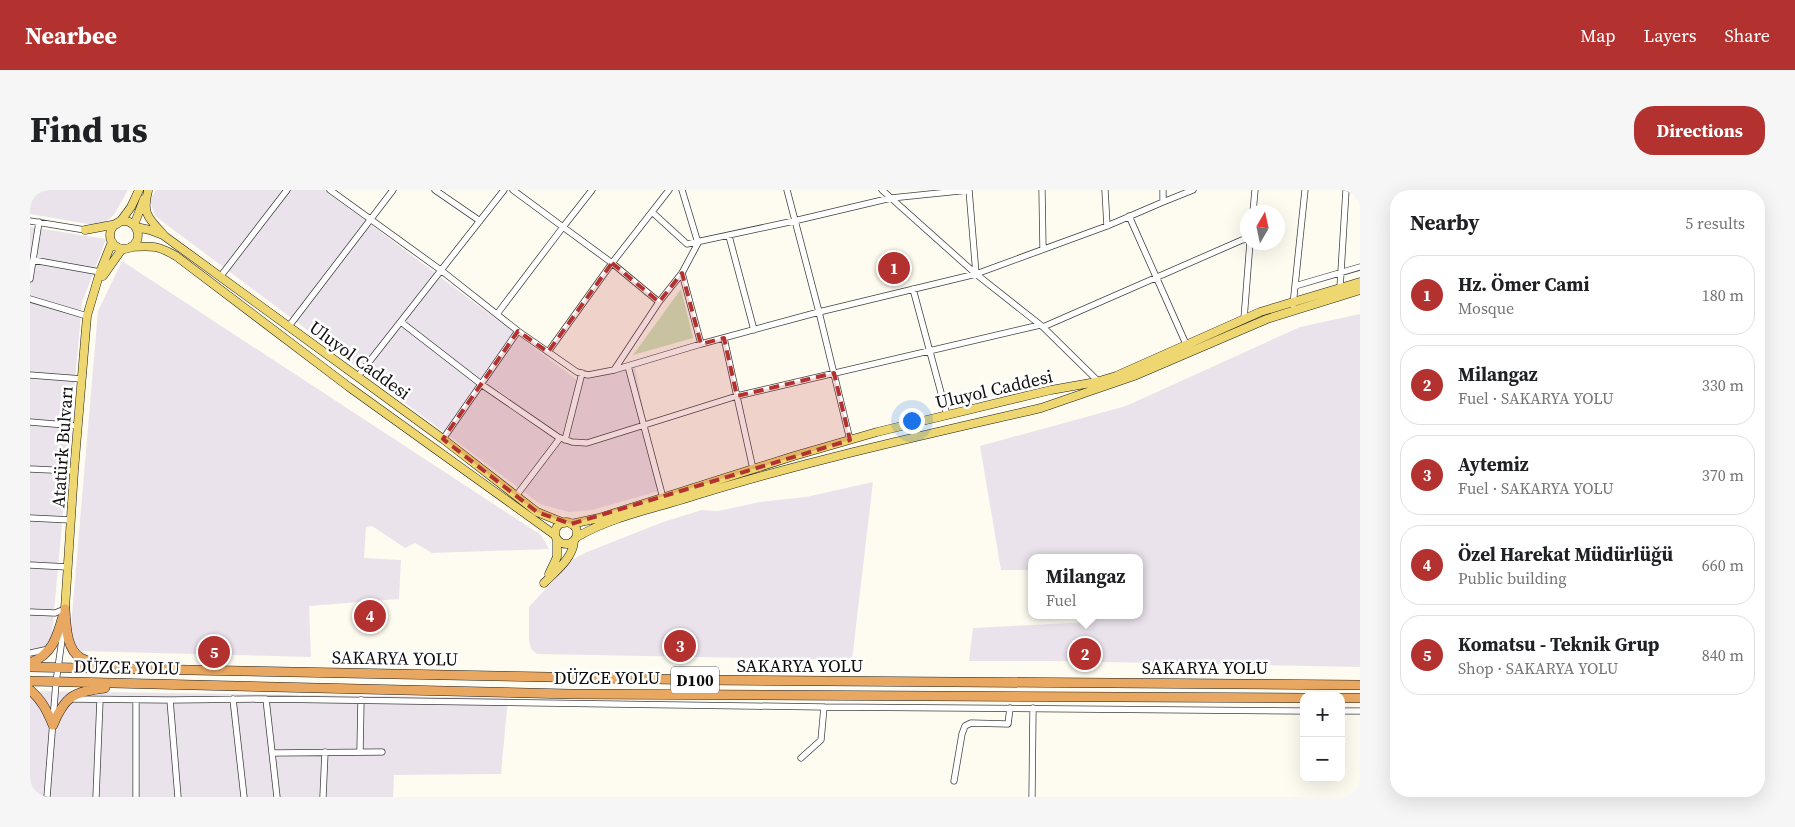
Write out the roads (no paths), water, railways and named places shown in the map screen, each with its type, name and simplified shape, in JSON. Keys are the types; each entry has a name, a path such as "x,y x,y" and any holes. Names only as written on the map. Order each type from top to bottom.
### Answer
{"highway":[{"path":"30,662 40,659 51,648 65,609"},
{"path":"65,609 66,626 72,648 79,658 105,668"},
{"name":"SAKARYA YOLU","path":"30,667 59,666 706,680 1360,685"},
{"name":"DÜZCE YOLU","path":"30,682 580,694 1300,698"},
{"path":"53,725 60,707 73,695 92,689 131,684"},
{"path":"30,690 47,710 53,725"},
{"path":"1345,698 1360,698"}],"main road":[{"path":"96,288 112,241 111,233 131,207 139,190"},
{"path":"96,288 112,260 122,249 132,247 135,244 138,236 135,226 148,190"},
{"path":"148,190 146,212 151,222 170,240"},
{"path":"84,230 128,222 135,226"},
{"name":"Uluyol Caddesi","path":"135,226 150,230 170,240 358,376 537,512 568,523 599,518 850,440 947,415 1116,376 1244,318 1360,282"},
{"path":"84,230 100,234 122,249"},
{"name":"Uluyol Caddesi","path":"132,247 147,245 176,256 349,387 556,538"},
{"name":"Atatürk Bulvarı","path":"65,609 87,316 96,288"},
{"name":"Uluyol Caddesi","path":"576,539 591,528 764,474 1041,408 1079,396 1134,376 1267,319 1360,290"},
{"path":"568,523 576,528 576,539 571,553 544,583 552,570 557,556 557,527 568,523"},
{"path":"556,538 566,544 576,539"}],"street":[{"path":"220,277 287,190"},
{"path":"330,190 442,271 518,331 577,372 588,375 614,370 819,312 976,274 1106,226 1193,190"},
{"path":"289,326 393,190"},
{"path":"435,190 480,221"},
{"path":"358,376 504,190"},
{"path":"513,190 612,263 659,302"},
{"path":"497,314 592,190"},
{"path":"548,352 612,263 669,190"},
{"path":"614,370 659,302 682,273 698,243 682,190"},
{"path":"787,190 850,440"},
{"path":"882,190 976,274 1042,326 1096,382 1110,384"},
{"path":"652,212 687,244 730,236 890,198 969,190 976,274"},
{"path":"1042,190 1043,249"},
{"path":"1105,190 1106,226"},
{"path":"1163,190 1163,202"},
{"path":"1254,205 1255,190"},
{"path":"1293,311 1305,190"},
{"path":"1340,288 1346,190"},
{"path":"1129,216 1186,344"},
{"path":"30,220 84,230"},
{"path":"30,279 39,222"},
{"path":"730,236 754,330"},
{"path":"401,322 481,384 563,439 587,443 737,396 1042,326 1240,241"},
{"path":"1244,318 1249,250"},
{"path":"33,260 100,272"},
{"path":"1295,286 1360,267"},
{"path":"682,273 701,344"},
{"path":"913,289 947,415"},
{"path":"30,299 87,316"},
{"path":"443,439 518,331"},
{"path":"724,338 753,469"},
{"path":"628,366 663,498"},
{"path":"516,496 563,439 582,374"},
{"path":"30,375 82,379"},
{"path":"30,422 78,426"},
{"path":"30,469 74,471"},
{"path":"30,518 71,520"},
{"path":"30,565 68,566"},
{"path":"30,612 55,612 65,609 56,682 47,797"},
{"path":"30,654 51,648"},
{"path":"69,699 266,699 824,707 1300,711"},
{"path":"233,699 244,797"},
{"path":"266,699 277,797"},
{"path":"96,797 100,700"},
{"path":"136,700 136,797"},
{"path":"170,700 178,797"},
{"path":"360,752 362,700"},
{"path":"801,758 822,740 824,707"},
{"path":"954,780 965,726 971,723 1008,724 1010,708"},
{"path":"1032,797 1033,708"},
{"path":"1345,711 1360,711"},
{"path":"323,797 324,752"},
{"path":"272,753 382,752"}],"place":[{"name":"Hz. Ömer Cami","path":"894,268"},
{"name":"Özel Harekat Müdürlüğü","path":"370,616"},
{"name":"Aytemiz","path":"680,646"},
{"name":"Komatsu - Teknik Grup","path":"214,652"},
{"name":"Milangaz","path":"1085,654"}]}
